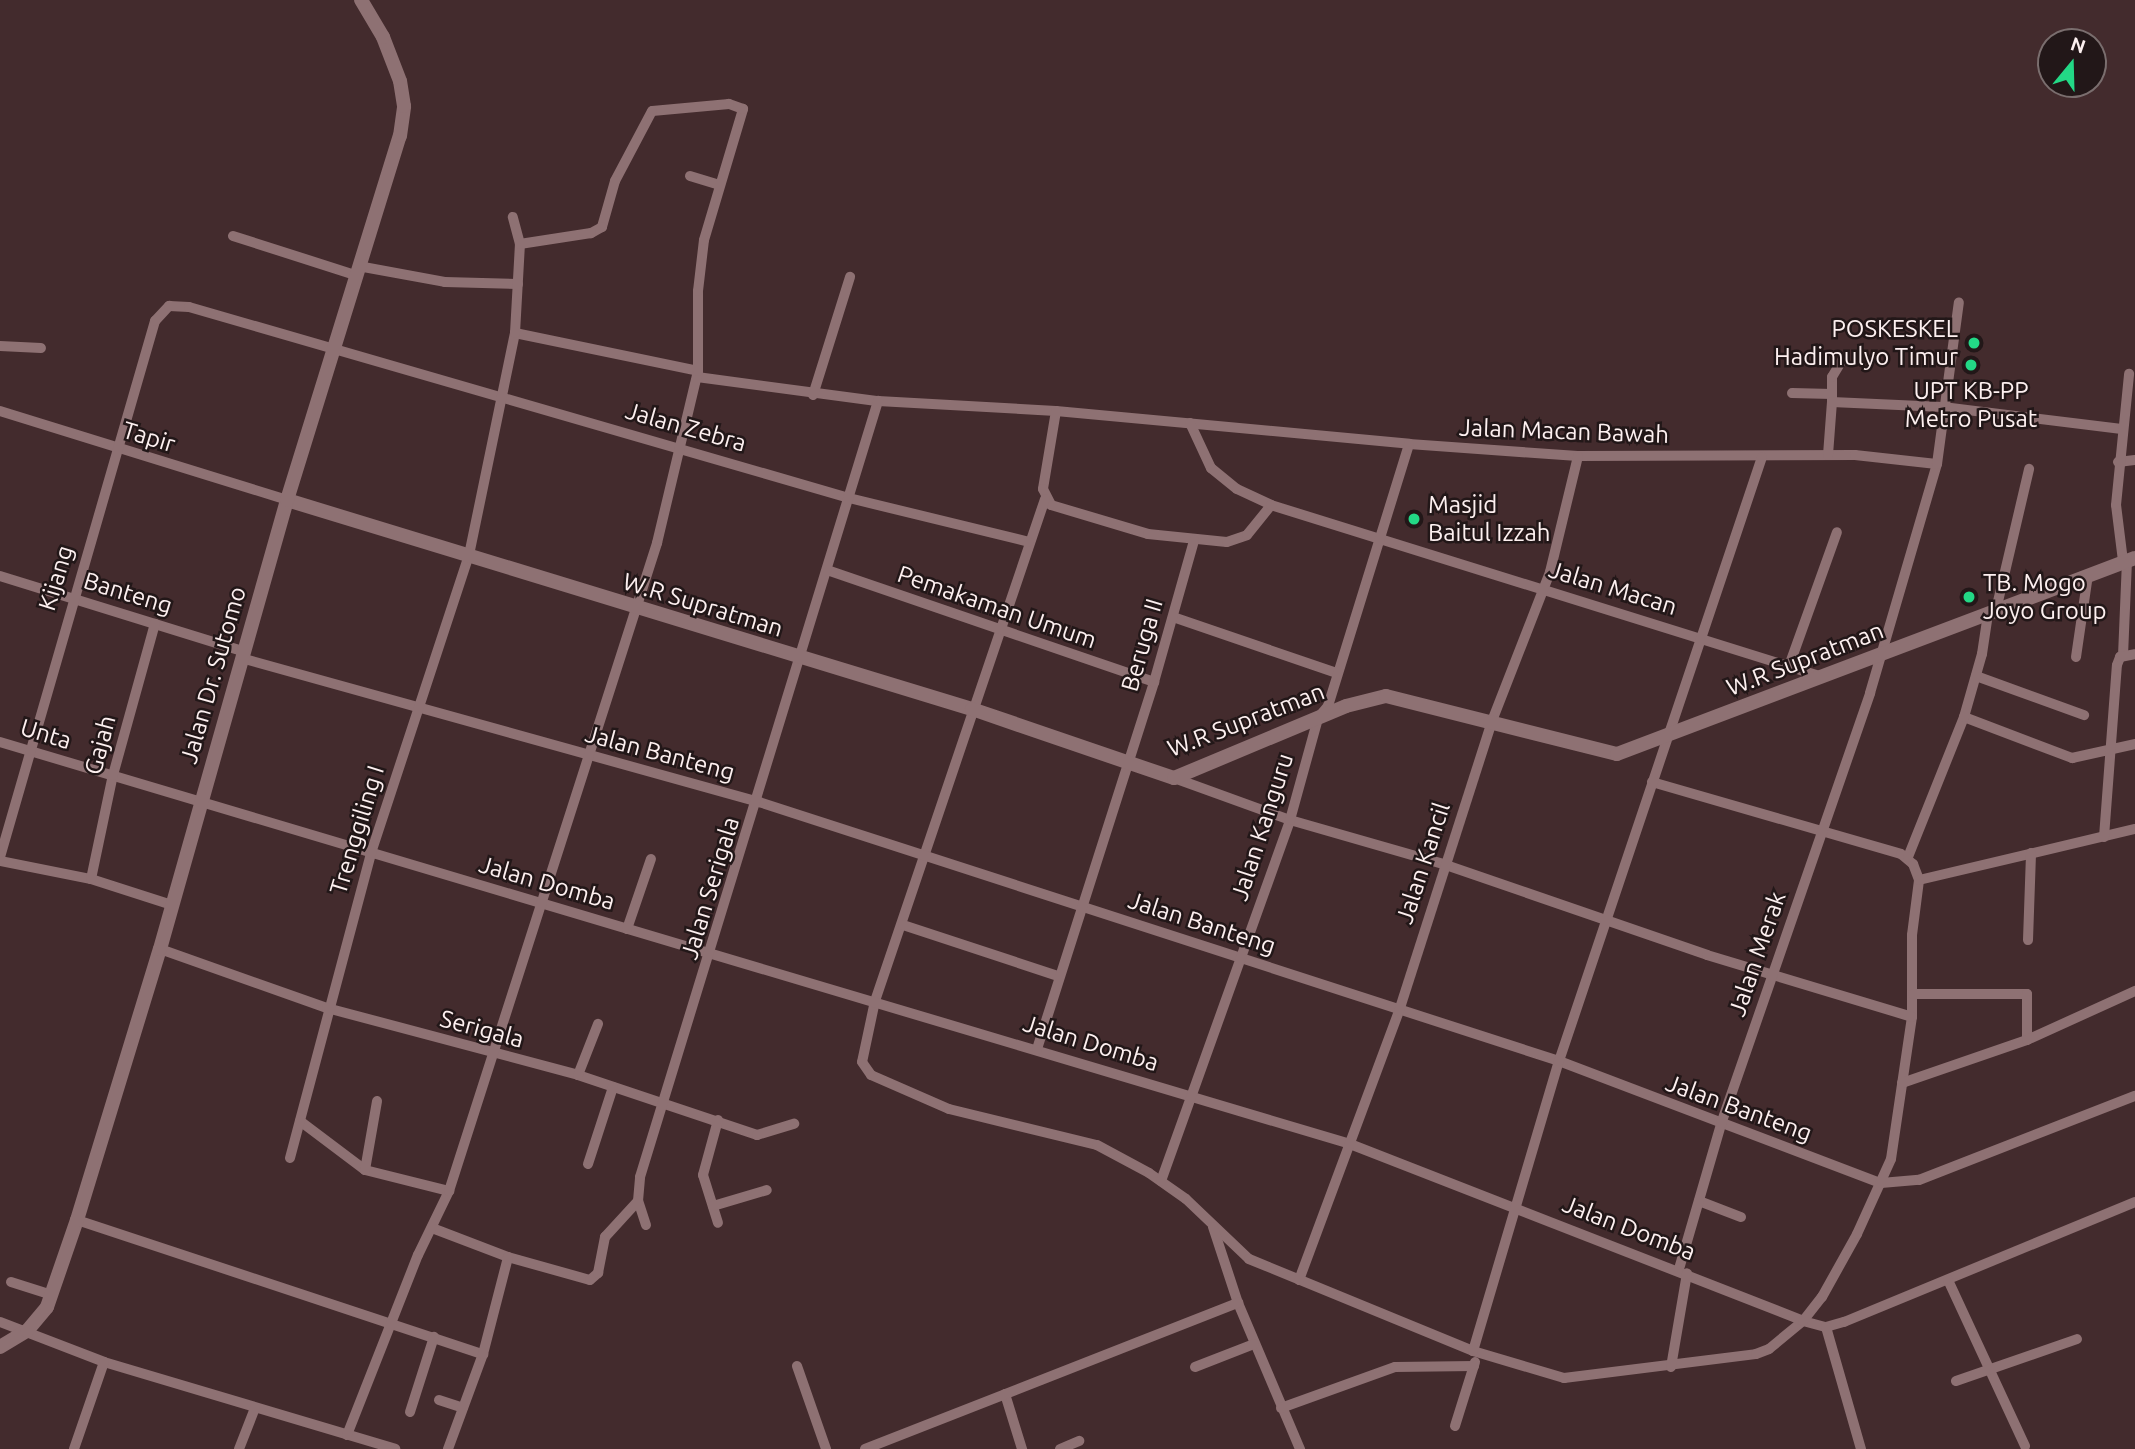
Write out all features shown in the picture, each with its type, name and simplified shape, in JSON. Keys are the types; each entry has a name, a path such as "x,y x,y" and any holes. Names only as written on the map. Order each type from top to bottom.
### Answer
{"street":[{"name":"Jalan Dr. Sutomo","path":"0,1347 27,1331 52,1295 77,1220 160,949 242,654 332,348 390,173 404,106 392,58 361,0"},
{"path":"347,1435 392,1321 449,1191 586,754 637,610 683,447 698,374 700,265 743,109 729,104 661,107 647,116 631,157 615,181 602,227 591,233 520,244"},
{"path":"690,176 720,186"},
{"name":"Trenggiling I","path":"290,1158 327,1008 371,853 468,555 515,333 520,244 513,218"},
{"path":"233,236 357,270 419,279 518,284"},
{"path":"813,395 850,277"},
{"name":"Jalan Merak","path":"1671,1367 1683,1271 1699,1201 1721,1125 1881,654 1937,464 1959,302"},
{"name":"Jalan Zebra","path":"159,313 169,306 190,307 683,447 849,498 1029,542"},
{"name":"Kijang","path":"0,859 71,598 159,313"},
{"name":"Jalan Macan Bawah","path":"515,333 698,374 813,395 878,401 1056,411 1409,444 1578,456 1828,455 1937,464"},
{"path":"0,346 41,348"},
{"path":"1828,455 1834,370 1843,357"},
{"path":"2104,837 2113,746 2117,665 2123,656 2128,560 2116,505 2118,462 2129,374"},
{"path":"1792,393 1943,407 2122,429"},
{"name":"Jalan Serigala","path":"646,1225 638,1201 640,1177 759,802 878,401"},
{"name":"Tapir","path":"0,411 287,500"},
{"path":"1056,411 1043,489 1045,499 998,631 903,925 875,1001 862,1062 871,1075 949,1109 1097,1145 1161,1181 1212,1222 1249,1259 1476,1352 1564,1378 1671,1367 1769,1349 1803,1321 1822,1297 1881,1182 1895,1143 1912,1017 1912,935 1919,880 1908,857 1651,782"},
{"name":"Jalan Macan","path":"1189,423 1211,468 1237,489 1271,505 1700,636 1823,677"},
{"name":"Jalan Kanguru","path":"1161,1181 1189,1095 1290,820 1318,718 1328,706 1409,444"},
{"name":"Jalan Kancil","path":"1299,1280 1399,1011 1443,864 1492,721 1544,588 1578,456"},
{"path":"1455,1426 1559,1061 1762,457"},
{"path":"2118,462 2135,460"},
{"path":"1908,857 1964,717 2029,469"},
{"path":"1045,499 1070,513 1148,534 1194,541 1238,541 1271,505"},
{"name":"W.R Supratman","path":"287,500 637,610 972,709 1174,778 1360,701 1386,696 1617,754 2128,560"},
{"path":"1789,666 1837,532"},
{"name":"Beruga II","path":"1037,1049 1080,905 1154,682 1194,541"},
{"name":"Pemakaman Umum","path":"827,570 998,631 1154,682"},
{"path":"2076,657 2088,575"},
{"name":"Banteng","path":"0,576 242,654"},
{"path":"1172,617 1337,673"},
{"name":"Gajah","path":"91,878 113,775 155,624"},
{"name":"Jalan Banteng","path":"242,654 417,709 759,802 925,855 1559,1061 1721,1125 1881,1182 1919,1180 2135,1096"},
{"path":"2123,656 2135,654"},
{"path":"1976,676 2084,715"},
{"path":"1964,717 2061,755 2080,757 2113,746 2135,744"},
{"name":"Unta","path":"0,742 200,803"},
{"path":"1174,778 1290,820 1443,864 1772,975 1912,1017"},
{"name":"Jalan Domba","path":"200,803 627,929 713,950 1350,1144 1683,1271 1803,1321 1826,1327"},
{"path":"1919,880 2135,829"},
{"path":"2028,940 2031,853"},
{"path":"0,859 91,878 172,905"},
{"path":"627,929 651,859"},
{"path":"903,925 1058,976"},
{"name":"Serigala","path":"160,949 327,1008 578,1075 757,1135 793,1124"},
{"path":"1902,1083 2027,1040 2135,991"},
{"path":"1913,994 2027,994 2027,1040"},
{"path":"578,1075 598,1024"},
{"path":"589,1164 613,1087"},
{"path":"365,1170 377,1101"},
{"path":"300,1121 365,1170 449,1191"},
{"path":"718,1121 704,1175 718,1223"},
{"path":"713,1206 767,1190"},
{"path":"432,1228 508,1257 595,1278 605,1237 638,1201"},
{"path":"1699,1201 1741,1217"},
{"path":"1861,1449 1826,1327 1948,1280 2135,1202"},
{"path":"77,1220 392,1321 483,1354"},
{"path":"1212,1222 1238,1303 1300,1449"},
{"path":"448,1449 483,1354 508,1257"},
{"path":"1948,1280 2025,1446"},
{"path":"10,1282 52,1295"},
{"path":"865,1449 1238,1303"},
{"path":"0,1322 104,1362 397,1448"},
{"path":"410,1412 434,1337"},
{"path":"1956,1381 1991,1372 2077,1339"},
{"path":"1195,1367 1254,1344"},
{"path":"74,1449 104,1362"},
{"path":"797,1366 826,1449"},
{"path":"1281,1408 1395,1367 1474,1366"},
{"path":"1006,1394 1022,1449"},
{"path":"439,1400 463,1408"},
{"path":"239,1449 255,1408"},
{"path":"1060,1449 1079,1441"}],"place":[{"name":"POSKESKEL Hadimulyo Timur","path":"1974,343"},
{"name":"UPT KB-PP Metro Pusat","path":"1971,365"},
{"name":"Masjid Baitul Izzah","path":"1414,519"},
{"name":"TB. Mogo Joyo Group","path":"1969,597"}]}
